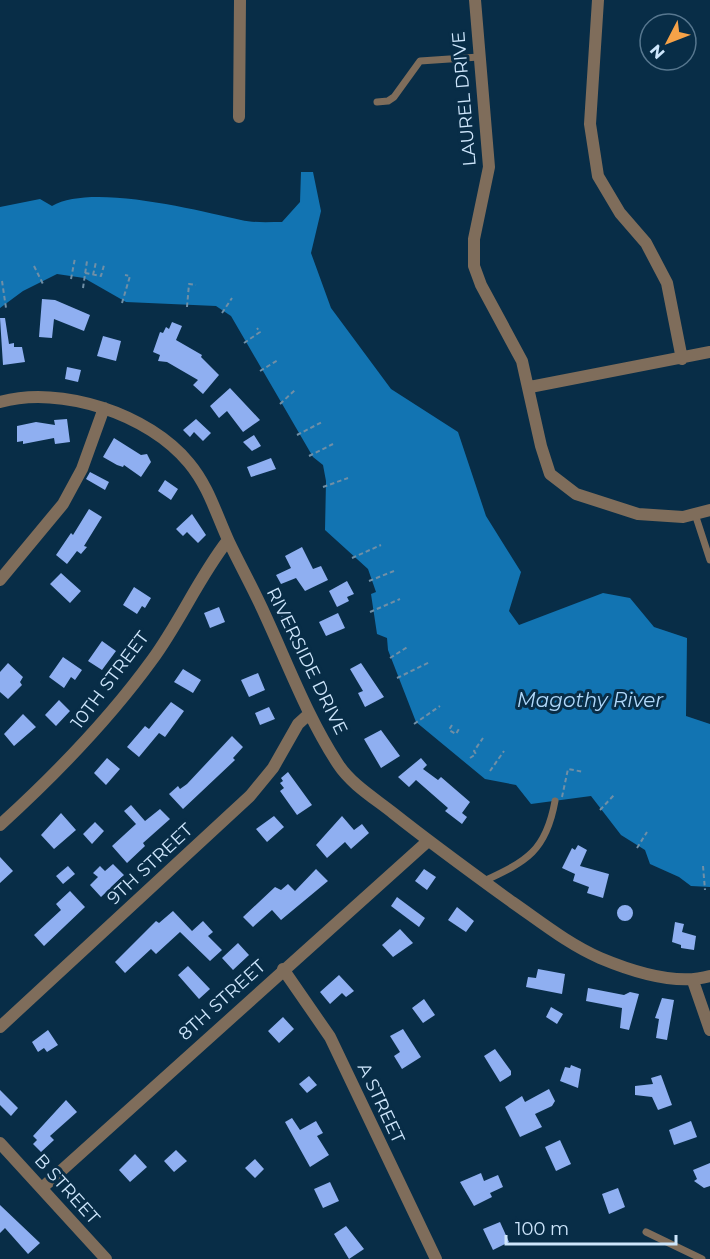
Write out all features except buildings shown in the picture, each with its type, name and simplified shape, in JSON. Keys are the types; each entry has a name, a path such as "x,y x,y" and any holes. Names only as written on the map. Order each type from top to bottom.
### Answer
{"street":[{"path":"239,117 240,0"},
{"name":"LAUREL DRIVE","path":"475,0 489,167 474,239 474,266 481,285 515,344 530,387 545,462 550,474 576,494 597,503 638,514 683,518 710,510"},
{"path":"598,0 590,124 598,176 620,213 646,243 667,283 682,359"},
{"path":"530,387 710,352"},
{"name":"RIVERSIDE DRIVE","path":"0,402 12,398 57,397 104,408 158,434 189,462 210,493 228,540 266,616 309,714 340,767 352,781 428,841 567,941 601,958 638,970 693,981 710,976"},
{"path":"0,580 63,504 82,469 104,408"},
{"name":"10TH STREET","path":"0,825 69,761 108,717 154,658 213,560 228,540"},
{"name":"9TH STREET","path":"0,1027 250,796 273,768 298,724 309,714"},
{"name":"8TH STREET","path":"42,1188 428,841"},
{"name":"A STREET","path":"283,969 330,1038 436,1259"},
{"path":"693,981 710,1030"},
{"name":"B STREET","path":"0,1143 106,1259"}],"lane":[{"path":"377,102 388,101 394,97 420,61 479,57"},
{"path":"695,514 710,560"},
{"path":"484,881 524,862 536,852 547,833 558,802"},
{"path":"646,1232 702,1259"}],"path":[{"path":"71,279 75,258"},
{"path":"83,288 87,261"},
{"path":"93,275 96,262"},
{"path":"85,273 101,276 104,265"},
{"path":"34,266 44,286"},
{"path":"125,275 135,277"},
{"path":"122,303 130,276"},
{"path":"2,281 6,308"},
{"path":"187,307 189,284 196,285"},
{"path":"222,313 232,298"},
{"path":"244,343 260,332 257,328"},
{"path":"260,370 278,360"},
{"path":"280,404 296,389"},
{"path":"297,435 322,422"},
{"path":"309,456 333,444"},
{"path":"323,487 348,478"},
{"path":"352,558 381,545"},
{"path":"369,581 394,571"},
{"path":"370,612 400,599"},
{"path":"390,658 409,646"},
{"path":"397,678 430,662"},
{"path":"414,724 440,706"},
{"path":"452,725 449,730 456,734 460,727"},
{"path":"451,736 453,732"},
{"path":"470,758 476,754 474,751 483,738"},
{"path":"490,771 504,751"},
{"path":"558,802 568,769 584,772"},
{"path":"600,810 614,795"},
{"path":"637,848 647,832"},
{"path":"703,866 705,890"}],"water":[{"name":"Magothy River","path":"301,172 313,172 321,211 311,253 331,308 391,389 458,432 486,516 521,572 509,611 519,625 603,593 630,598 654,627 687,638 686,716 710,724 710,887 691,886 679,877 650,864 645,850 621,835 591,796 531,804 516,785 485,779 416,722 388,650 387,638 377,634 371,594 376,592 368,569 325,530 326,481 323,465 313,457 231,316 216,306 126,302 84,278 57,274 23,291 0,308 0,207 40,199 52,206 69,200 92,197 117,198 172,205 246,221 282,222 300,202"}]}
